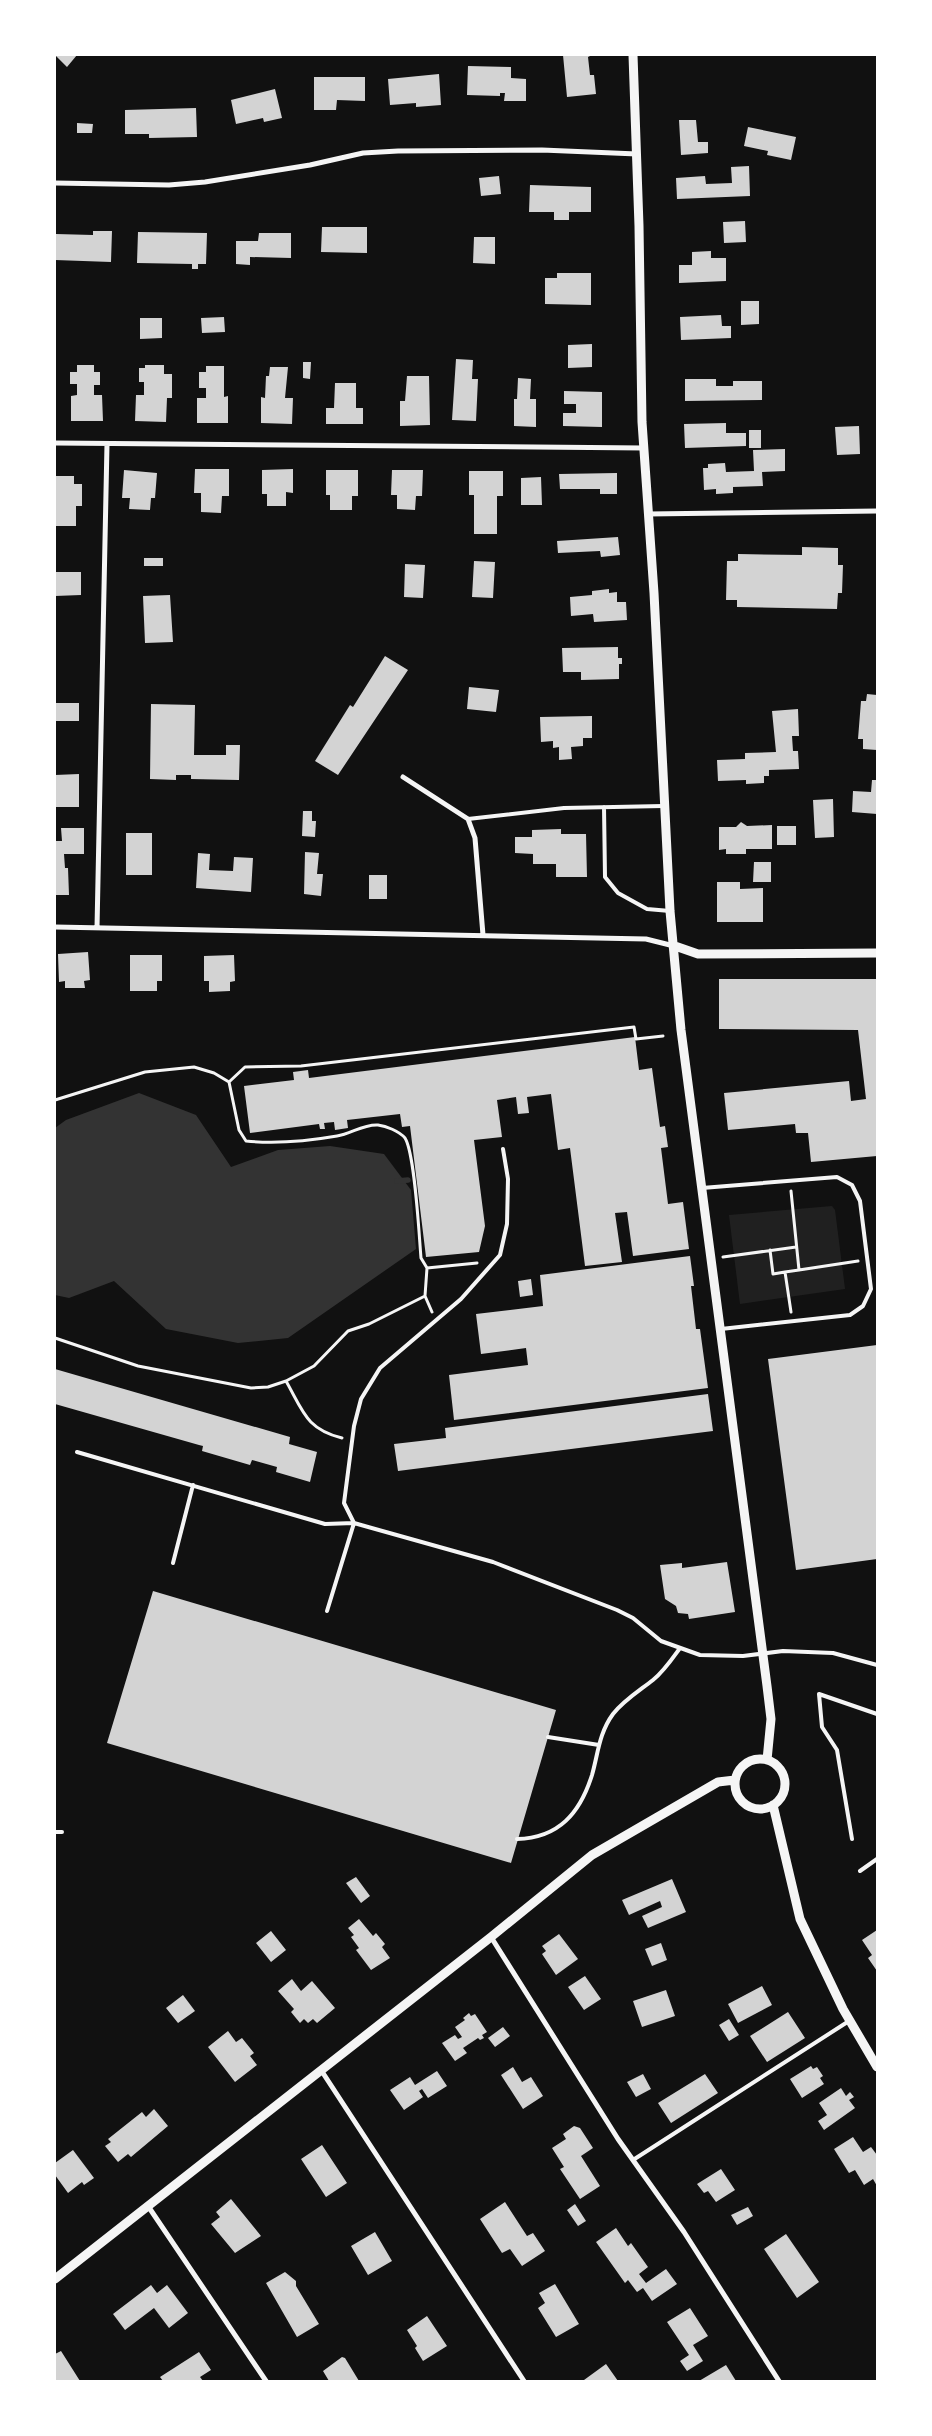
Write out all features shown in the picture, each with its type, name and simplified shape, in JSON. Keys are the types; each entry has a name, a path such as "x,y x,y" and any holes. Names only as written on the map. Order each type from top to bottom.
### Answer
{"street":[{"path":"633,55 644,448 670,911 675,946 681,1030 770,1719 767,1760"},
{"path":"55,183 169,185 205,182 363,153 389,151 542,150 637,154"},
{"path":"55,443 644,448"},
{"path":"96,928 107,444"},
{"path":"648,514 877,512"},
{"path":"403,777 468,819 475,838 483,935"},
{"path":"55,927 646,939 698,954 877,953"},
{"path":"767,1760 775,1764 784,1778 783,1793 773,1805 758,1809 744,1803 735,1788 735,1780 743,1765 750,1761 767,1760"},
{"path":"55,2279 491,1938 592,1855 718,1782 735,1780"},
{"path":"773,1805 800,1919 849,2021 877,2067"},
{"path":"491,1938 633,2160 684,2232 779,2381"},
{"path":"321,2070 524,2381"},
{"path":"148,2206 266,2381"}],"lane":[{"path":"468,819 564,808 665,806"},
{"path":"604,807 605,877 618,893 647,909 670,911"},
{"path":"327,1611 354,1523 344,1502 352,1440 360,1399 380,1368 460,1299 500,1255 507,1224 508,1179 503,1149"},
{"path":"702,1188 837,1176 852,1185 860,1201 871,1289 863,1306 850,1315 721,1329"},
{"path":"77,1452 325,1524 354,1523 493,1562 617,1610 633,1618 660,1641 700,1656 743,1656 783,1651 833,1653 877,1665"},
{"path":"173,1563 193,1485"},
{"path":"518,1839 541,1836 558,1828 572,1816 592,1775 604,1727 614,1713 666,1667 680,1648"},
{"path":"852,1839 837,1750 822,1727 819,1694 877,1714"},
{"path":"548,1737 598,1745"},
{"path":"55,1832 62,1832"},
{"path":"860,1871 877,1859"},
{"path":"633,2160 849,2021"}],"path":[{"path":"229,1082 245,1066 301,1066 634,1027 636,1040 663,1036"},
{"path":"55,1100 145,1072 194,1067 214,1073 229,1082 239,1130 246,1141 263,1143 339,1136 363,1128 378,1126 396,1131 405,1138 412,1167 421,1258 427,1268 424,1296 369,1324 348,1331 314,1366 286,1381 268,1387 250,1388 212,1382 138,1366 55,1338"},
{"path":"790,1180 798,1270"},
{"path":"731,1256 796,1247"},
{"path":"770,1250 773,1274 867,1260"},
{"path":"427,1268 495,1261"},
{"path":"785,1272 792,1321"},
{"path":"286,1381 308,1420 316,1428 329,1434 352,1440"}],"shaded area":[{"path":"139,1093 196,1115 231,1167 278,1150 330,1146 384,1154 411,1190 416,1249 288,1338 238,1343 166,1329 114,1281 69,1298 55,1295 55,1128 66,1120"},
{"path":"832,1206 835,1210 845,1289 740,1304 729,1215"}],"building":[{"path":"55,55 77,55 67,67"},
{"path":"563,55 592,55 588,57 590,75 594,75 596,94 567,97"},
{"path":"468,66 511,67 511,78 526,79 526,101 504,101 505,93 500,93 500,96 467,95"},
{"path":"439,74 441,105 416,107 416,103 390,105 388,79"},
{"path":"314,77 365,77 365,101 337,100 336,110 314,110"},
{"path":"275,89 282,118 264,122 263,118 236,124 231,100"},
{"path":"196,108 197,137 149,138 149,134 125,134 125,110"},
{"path":"679,120 696,120 698,142 708,142 708,153 681,155"},
{"path":"77,123 93,124 92,133 77,133"},
{"path":"748,127 796,137 791,160 767,155 768,151 744,146"},
{"path":"749,166 750,196 677,199 676,178 705,176 706,184 732,183 731,167"},
{"path":"499,176 501,194 481,196 479,178"},
{"path":"530,185 591,187 591,212 569,212 569,220 554,220 554,212 529,212"},
{"path":"745,221 746,242 724,243 723,222"},
{"path":"322,227 367,227 367,253 321,252"},
{"path":"93,231 112,231 111,262 55,260 56,234 93,235"},
{"path":"138,232 207,233 206,264 198,264 198,269 192,269 192,264 137,263"},
{"path":"259,233 291,233 291,258 250,257 250,265 236,264 236,241 258,241"},
{"path":"474,237 495,237 495,264 473,263"},
{"path":"711,251 711,258 726,258 726,281 679,283 679,265 692,265 692,252"},
{"path":"557,273 591,273 591,305 545,304 545,278 557,278"},
{"path":"741,301 759,301 759,324 741,325"},
{"path":"721,315 722,326 731,326 731,338 681,340 680,317"},
{"path":"224,317 225,332 202,333 201,318"},
{"path":"140,318 162,318 162,338 140,339"},
{"path":"592,344 592,367 568,368 568,345"},
{"path":"456,359 473,360 472,379 478,379 476,421 452,420"},
{"path":"303,362 311,362 310,379 303,378"},
{"path":"77,365 94,365 94,372 100,372 100,385 94,385 94,395 102,395 103,421 71,421 71,396 77,395 77,384 70,384 70,372 77,372"},
{"path":"145,365 164,365 164,374 172,374 172,398 167,398 166,422 135,421 136,395 144,395 144,382 139,382 139,368 145,368"},
{"path":"206,366 224,366 224,397 228,396 228,423 197,423 197,398 206,398 206,388 199,388 199,372 206,372"},
{"path":"270,367 288,367 285,398 293,398 292,424 261,423 261,397 265,398 266,376 269,376"},
{"path":"407,376 429,376 430,425 400,426 400,401 405,401"},
{"path":"518,378 531,379 530,399 536,399 536,427 514,426 514,399 517,399"},
{"path":"685,379 716,379 716,386 733,386 733,381 762,381 762,400 685,401"},
{"path":"335,383 356,383 356,408 363,408 363,424 326,424 326,408 334,408"},
{"path":"564,391 602,392 602,427 563,426 563,413 576,413 576,404 564,404"},
{"path":"726,423 726,433 746,433 746,446 685,448 684,424"},
{"path":"859,426 860,454 837,455 835,427"},
{"path":"749,430 761,430 761,448 749,448"},
{"path":"785,449 785,471 762,472 763,486 733,487 733,493 716,494 716,489 704,490 703,468 708,468 708,464 725,463 726,472 754,471 753,450"},
{"path":"195,469 229,469 229,496 222,496 221,513 201,512 201,493 194,493"},
{"path":"293,469 293,493 286,492 286,506 267,506 267,494 262,494 262,470"},
{"path":"124,470 157,473 155,498 151,498 150,510 129,509 130,498 122,498"},
{"path":"326,470 358,470 358,496 352,496 352,510 330,510 330,495 326,495"},
{"path":"392,470 423,470 422,496 416,496 415,510 397,509 397,495 391,495"},
{"path":"469,471 503,471 503,496 497,496 497,534 474,534 474,495 469,495"},
{"path":"617,473 617,494 600,494 600,489 560,489 559,474"},
{"path":"55,476 74,476 74,484 82,484 82,506 76,506 76,526 55,526"},
{"path":"541,477 542,505 521,505 521,478"},
{"path":"618,537 620,555 601,557 600,551 558,553 557,541"},
{"path":"802,547 838,548 838,565 843,565 842,593 838,593 837,609 737,607 737,600 726,600 727,561 738,561 738,554 802,555"},
{"path":"144,558 163,558 163,566 144,566"},
{"path":"474,561 495,562 493,598 472,597"},
{"path":"405,564 425,565 423,598 404,597"},
{"path":"55,572 81,572 81,595 55,596"},
{"path":"609,589 609,593 617,592 617,602 626,602 627,620 594,622 593,614 571,616 570,597 592,595 592,591"},
{"path":"170,595 173,642 145,643 143,596"},
{"path":"618,647 618,658 622,658 622,664 619,664 619,679 581,680 581,672 563,672 562,648"},
{"path":"385,656 408,670 338,775 315,761 350,705 353,707"},
{"path":"469,687 499,690 496,712 467,709"},
{"path":"867,694 877,695 877,750 863,749 863,739 858,739 861,701 866,701"},
{"path":"55,703 79,703 79,721 56,721"},
{"path":"151,704 195,705 194,755 226,755 226,745 240,745 239,780 191,779 191,775 176,775 176,780 150,779"},
{"path":"798,709 799,736 792,736 793,751 798,751 799,769 769,770 769,776 764,776 764,783 746,784 746,780 718,781 717,760 745,759 745,753 776,752 772,711"},
{"path":"592,716 592,738 583,738 583,746 571,747 572,759 559,760 559,747 553,748 553,741 541,742 540,717"},
{"path":"79,774 79,807 55,807 55,775"},
{"path":"872,780 877,780 877,814 852,812 853,791 871,792"},
{"path":"833,799 834,837 815,838 813,800"},
{"path":"303,811 312,811 312,821 316,821 315,837 302,836"},
{"path":"741,822 747,826 772,825 772,849 746,849 746,854 726,854 726,849 719,850 719,827 736,827"},
{"path":"777,826 796,826 796,845 777,845"},
{"path":"61,828 84,828 84,854 64,854 65,868 68,868 69,895 55,895 55,841 62,841"},
{"path":"561,829 561,834 586,834 587,877 556,877 556,864 533,864 533,854 515,853 515,837 532,837 532,830"},
{"path":"126,833 152,833 152,875 126,875"},
{"path":"305,852 319,853 317,874 323,874 321,896 304,894"},
{"path":"198,853 210,854 209,870 233,871 234,857 253,858 251,892 196,888"},
{"path":"754,862 771,862 771,882 753,882"},
{"path":"369,875 387,875 387,899 369,899"},
{"path":"717,882 740,882 740,889 763,888 763,922 717,922"},
{"path":"88,952 90,980 84,981 85,988 65,988 65,981 59,982 58,954"},
{"path":"130,955 162,955 162,981 157,981 157,991 130,991"},
{"path":"234,955 235,981 230,982 230,991 209,992 209,981 204,981 204,956"},
{"path":"719,979 877,979 877,1156 811,1162 808,1133 796,1133 795,1124 728,1130 724,1093 849,1081 851,1101 866,1099 858,1030 719,1029"},
{"path":"635,1037 639,1070 652,1068 660,1127 665,1126 668,1147 661,1148 668,1204 683,1202 689,1249 633,1256 627,1212 615,1213 622,1262 585,1266 570,1148 558,1150 551,1094 527,1097 529,1113 518,1114 516,1097 497,1100 502,1137 474,1140 485,1226 479,1252 426,1257 410,1126 402,1127 400,1114 347,1120 348,1128 335,1130 334,1122 324,1123 325,1129 320,1129 319,1124 250,1133 244,1086 294,1080 293,1072 308,1070 309,1078"},
{"path":"690,1256 694,1286 691,1286 696,1329 700,1329 708,1388 454,1420 449,1375 528,1365 526,1348 481,1354 476,1314 543,1306 540,1275"},
{"path":"531,1279 533,1295 520,1297 518,1281"},
{"path":"877,1345 877,1559 796,1570 768,1359"},
{"path":"55,1369 290,1437 289,1444 317,1452 310,1482 276,1472 277,1467 252,1460 250,1465 202,1451 203,1446 55,1404"},
{"path":"708,1394 713,1431 398,1471 394,1444 446,1438 445,1428"},
{"path":"727,1562 735,1612 689,1619 688,1614 678,1613 676,1606 665,1599 660,1565 682,1563 682,1568"},
{"path":"153,1591 556,1710 511,1863 107,1743"},
{"path":"356,1877 370,1896 361,1903 346,1883"},
{"path":"672,1879 686,1912 648,1928 642,1916 662,1907 660,1901 629,1915 622,1900"},
{"path":"359,1919 373,1936 376,1933 385,1944 382,1947 390,1958 371,1970 356,1950 359,1948 351,1937 354,1935 348,1928"},
{"path":"877,1930 877,1971 868,1958 872,1955 862,1940"},
{"path":"271,1931 286,1950 271,1962 256,1943"},
{"path":"559,1934 578,1959 556,1975 542,1954 546,1951 542,1946"},
{"path":"661,1943 667,1960 652,1966 645,1949"},
{"path":"585,1976 601,1999 584,2010 568,1987"},
{"path":"292,1979 301,1991 312,1981 335,2008 317,2023 313,2019 308,2023 304,2019 300,2023 291,2012 294,2009 278,1991"},
{"path":"762,1986 772,2005 738,2023 728,2004"},
{"path":"666,1990 675,2016 642,2027 633,2001"},
{"path":"183,1995 195,2011 178,2023 166,2008"},
{"path":"788,2012 805,2038 767,2062 750,2036"},
{"path":"469,2013 471,2016 475,2014 487,2032 482,2035 484,2038 480,2040 478,2038 463,2048 467,2053 455,2061 442,2043 455,2035 458,2039 462,2037 455,2027 465,2020 463,2018"},
{"path":"729,2019 739,2035 729,2041 719,2025"},
{"path":"503,2027 510,2036 495,2047 488,2038"},
{"path":"228,2031 236,2042 242,2038 254,2053 250,2056 257,2065 235,2082 208,2047"},
{"path":"811,2066 813,2069 817,2067 823,2076 820,2078 824,2084 802,2098 790,2079"},
{"path":"513,2067 522,2082 531,2077 543,2096 523,2109 501,2075"},
{"path":"437,2071 447,2086 428,2098 422,2089 419,2091 423,2097 404,2110 390,2090 410,2077 415,2085"},
{"path":"643,2074 651,2089 636,2097 627,2082"},
{"path":"705,2074 718,2093 671,2123 658,2103"},
{"path":"841,2088 846,2096 850,2092 854,2097 849,2100 855,2108 824,2130 818,2121 827,2115 819,2103"},
{"path":"154,2109 168,2126 131,2157 128,2154 118,2162 105,2146 111,2142 108,2139 142,2112 146,2117"},
{"path":"574,2126 580,2128 593,2148 581,2156 600,2186 580,2199 560,2169 564,2167 552,2148 566,2139 563,2134"},
{"path":"853,2137 863,2152 871,2147 877,2155 877,2186 873,2179 864,2185 855,2170 849,2173 834,2149"},
{"path":"322,2145 347,2183 326,2197 301,2159"},
{"path":"73,2150 94,2178 84,2185 82,2182 68,2193 55,2175 55,2163"},
{"path":"721,2169 735,2190 716,2202 708,2191 704,2193 697,2184"},
{"path":"231,2199 261,2236 235,2253 211,2224 220,2217 216,2212"},
{"path":"505,2202 527,2236 533,2233 545,2251 522,2266 510,2249 502,2253 480,2219"},
{"path":"575,2204 586,2221 578,2226 567,2210"},
{"path":"748,2207 753,2216 737,2225 731,2215"},
{"path":"616,2228 628,2246 631,2243 648,2267 639,2274 646,2283 666,2269 677,2284 652,2301 643,2288 637,2292 628,2280 625,2283 596,2242"},
{"path":"375,2232 392,2261 368,2275 351,2246"},
{"path":"786,2234 819,2282 797,2298 764,2249"},
{"path":"285,2272 296,2281 296,2286 319,2324 297,2337 266,2283"},
{"path":"555,2284 579,2324 556,2337 538,2308 545,2303 539,2293"},
{"path":"151,2285 157,2293 167,2285 188,2313 169,2328 154,2308 125,2330 113,2314"},
{"path":"690,2308 708,2336 693,2345 703,2361 687,2371 680,2361 689,2355 667,2322"},
{"path":"427,2316 447,2346 423,2361 415,2348 417,2346 407,2330"},
{"path":"61,2351 80,2381 55,2381 55,2354"},
{"path":"199,2352 211,2370 200,2377 203,2381 163,2381 160,2377"},
{"path":"342,2357 345,2358 359,2381 329,2381 323,2371"},
{"path":"606,2364 618,2381 584,2380"},
{"path":"726,2365 736,2381 699,2381"}],"waterway":[{"path":"397,1181 408,1180"}]}
